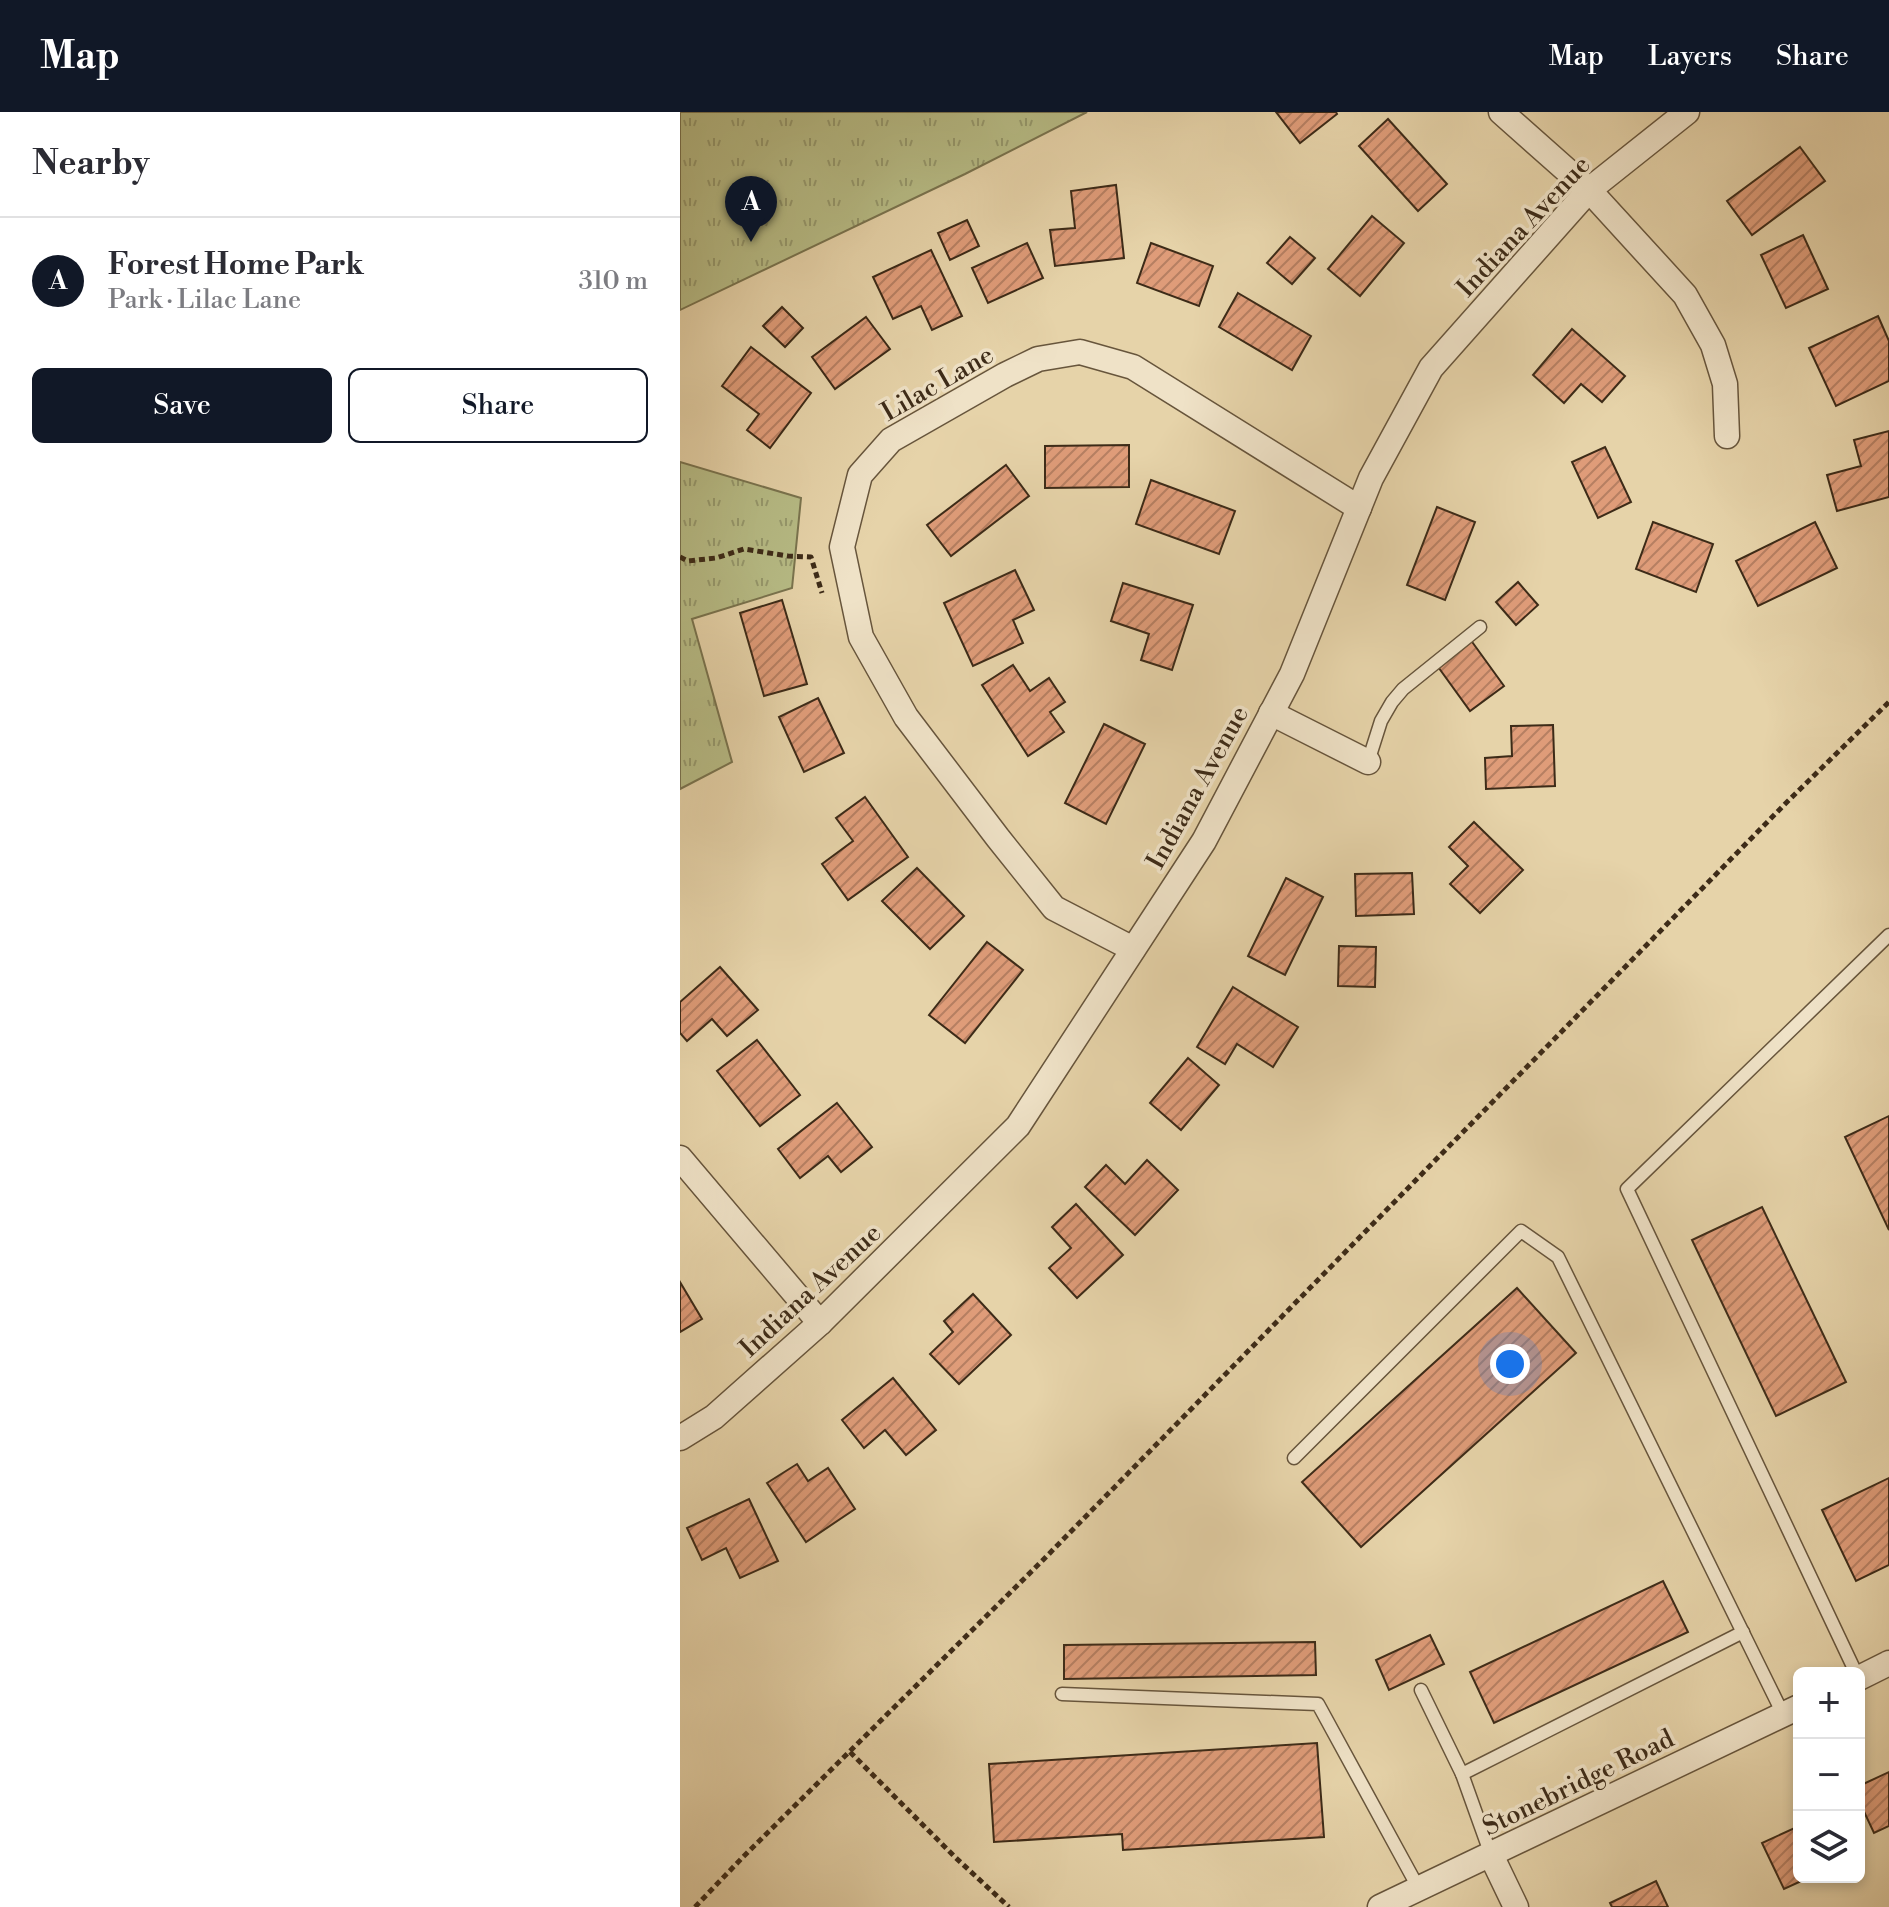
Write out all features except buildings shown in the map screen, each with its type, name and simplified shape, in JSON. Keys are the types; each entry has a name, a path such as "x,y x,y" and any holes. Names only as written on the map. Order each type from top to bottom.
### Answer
{"street":[{"path":"1501,112 1589,190 1685,295 1713,345 1725,384 1727,436"},
{"name":"Indiana Avenue","path":"680,1438 714,1417 820,1323 1018,1126 1204,841 1292,674 1371,478 1431,368 1589,190 1687,112"},
{"name":"Lilac Lane","path":"1133,949 1054,908 906,717 861,637 842,547 860,475 891,440 1005,375 1038,359 1080,352 1133,367 1359,508"},
{"path":"1271,713 1368,762"},
{"path":"680,1158 820,1323"},
{"path":"1865,1672 1889,1663"},
{"name":"Stonebridge Road","path":"1380,1907 1791,1710"},
{"path":"1491,1855 1516,1907"}],"lane":[{"path":"1368,762 1381,721 1392,702 1403,689 1480,627"},
{"path":"1854,1667 1627,1189 1889,935"},
{"path":"1294,1458 1521,1231 1558,1257 1743,1632 1791,1710"},
{"path":"1462,1774 1743,1632"},
{"path":"1421,1690 1462,1774 1491,1855"},
{"path":"1062,1694 1318,1704 1419,1889"}],"path":[{"path":"680,557 688,561 716,558 744,549 811,557 825,602"},
{"path":"695,1907 1133,1470 1784,805 1889,702"},
{"path":"850,1752 1009,1907"}],"green space":[{"path":"680,112 1087,112 680,310"},
{"path":"680,462 801,498 792,588 692,619 732,762 680,789"}],"place":[{"name":"Forest Home Park","path":"751,242"}]}
